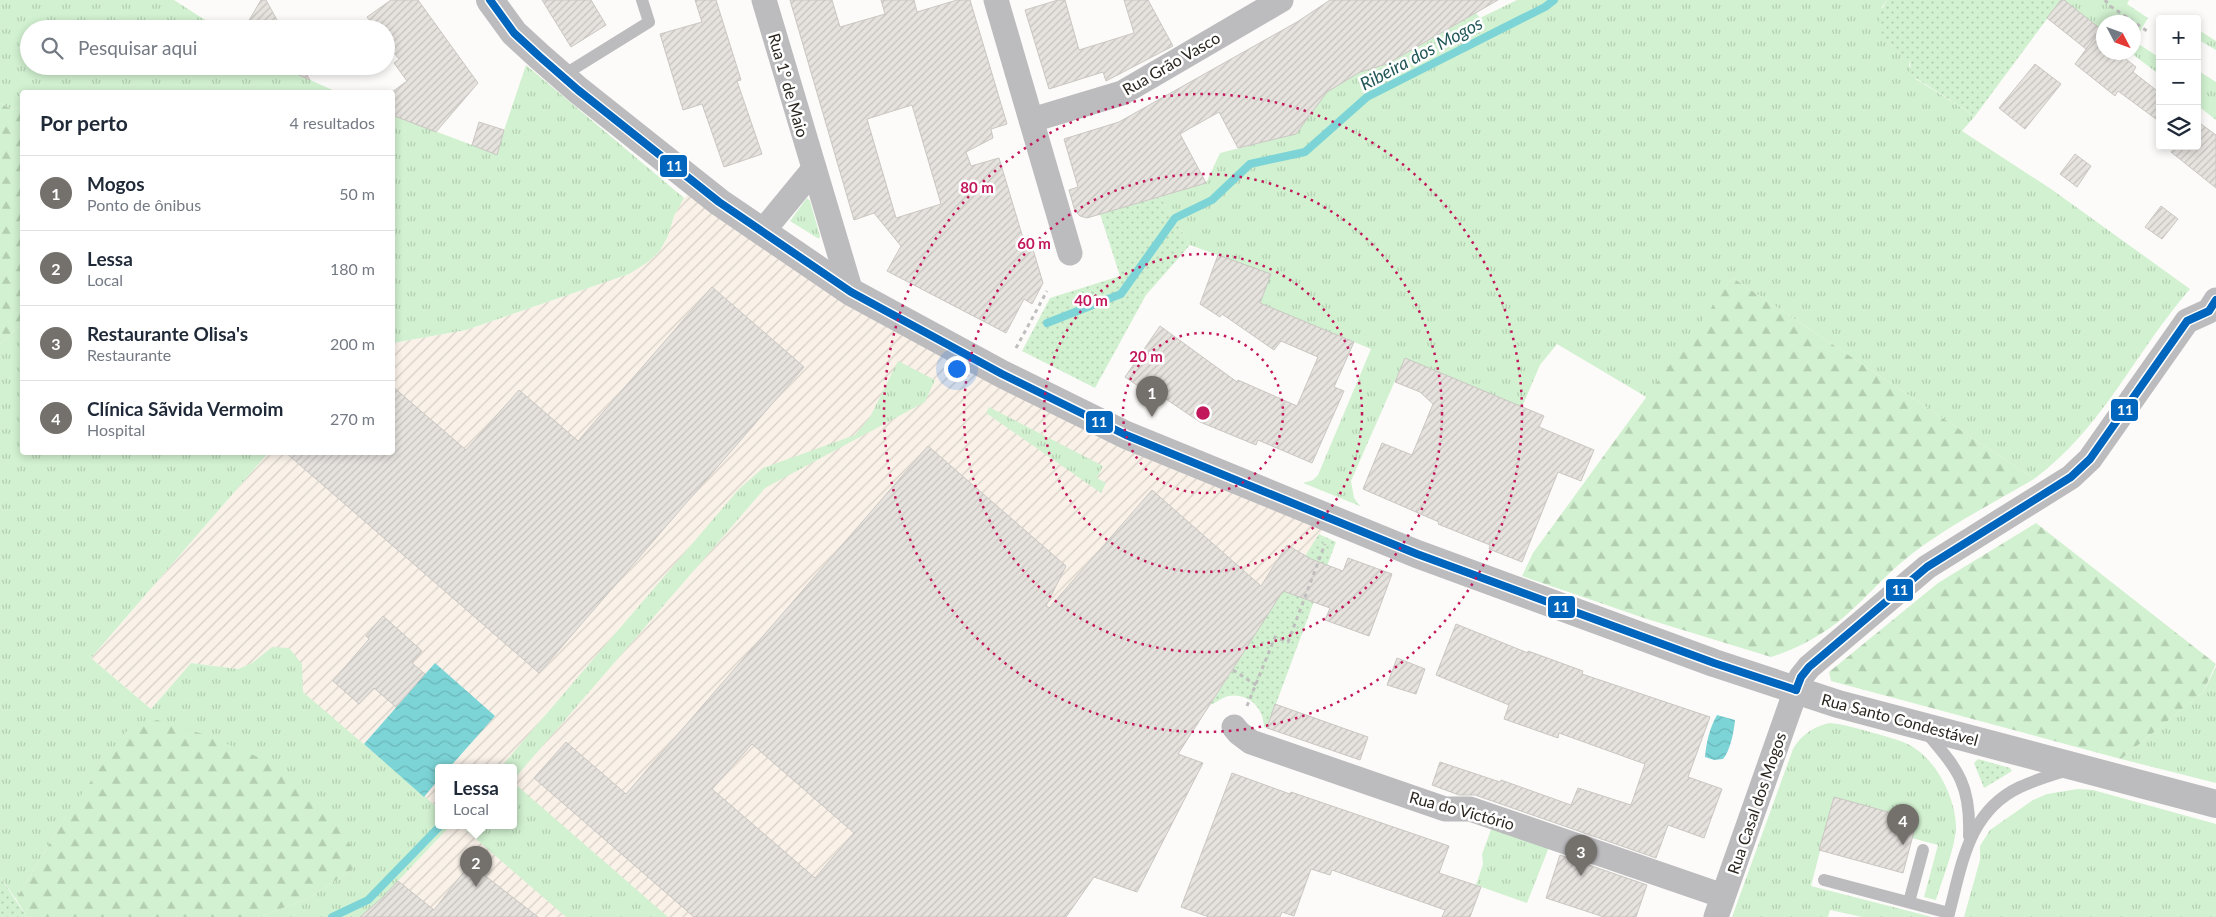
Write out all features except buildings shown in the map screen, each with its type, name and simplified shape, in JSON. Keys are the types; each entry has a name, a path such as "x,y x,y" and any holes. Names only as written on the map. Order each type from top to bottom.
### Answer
{"street":[{"name":"Rua Santo Condestável","path":"490,0 514,33 562,76 719,202 851,292 1002,374 1126,435 1417,554 1714,663 1838,704 2216,804"},
{"name":"Rua 1º de Maio","path":"764,0 851,292"},
{"path":"996,0 1070,254"},
{"name":"Rua Grão Vasco","path":"1032,120 1122,93 1276,1"},
{"path":"763,231 814,170"},
{"name":"Rua Casal dos Mogos","path":"1719,907 1796,690 1801,677 1809,667 1927,567 2071,477 2090,459 2187,321 2214,309"},
{"name":"Rua do Victório","path":"1234,726 1246,739 1260,745 1445,809 1470,809 1719,907"}],"lane":[{"path":"562,76 649,22 642,0"},
{"path":"1921,726 1958,771 1966,792 1970,822 1969,844"},
{"path":"1824,880 1909,902 1948,915 1969,844 1977,824 1988,808 2029,783 2077,767"},
{"path":"1909,902 1923,850"}],"path":[{"path":"2105,0 2110,6 2147,31"},
{"path":"1016,348 1047,291"},
{"path":"1251,700 1274,637 1288,642 1325,545"},
{"path":"1232,670 1256,685"}],"shaded area":[{"path":"695,186 849,296 1328,521 1210,705 1066,917 360,917 382,898 447,829 517,829 517,764 435,764 435,805 302,692 302,679 272,647 252,663 238,669 191,663 151,709 91,658 266,455 395,455 395,343 466,330 629,274 668,236 674,216 684,198"}],"green space":[{"path":"0,0 174,0 205,20 20,20 20,75 299,75 333,90 20,90 20,106 13,110 0,103"},
{"path":"1517,0 1887,0 1882,7 1891,45 1910,60 1909,65 1916,79 1975,116 1962,131 2051,189 2190,289 2170,313 2080,437 2034,479 1733,278 1648,398 1557,344 1540,365 1522,407 1405,358 1351,481 1354,498 1360,506 1303,483 1313,480 1318,475 1371,349 1260,303 1270,274 1190,245 1160,197 1206,183 1220,153 1295,134 1327,92 1360,72 1386,65 1476,13 1480,18"},
{"path":"1887,0 2061,0 1975,116 1911,75 1910,60 1894,48 1883,35 1880,28 1879,20"},
{"path":"2064,0 2129,0 2127,4 2148,18 2141,30 2141,15 2096,15 2096,25"},
{"path":"2201,32 2216,41 2216,50 2201,41"},
{"path":"2141,46 2156,55 2156,72 2140,60"},
{"path":"526,65 684,198 674,216 668,236 659,252 648,262 629,274 466,330 395,343 395,116 496,154"},
{"path":"2201,73 2216,82 2216,120 2201,108"},
{"path":"0,103 13,110 20,106 20,325 0,345"},
{"path":"1160,197 1190,245 1146,295 1095,388 1022,351 1050,298 1120,276 1100,214"},
{"path":"807,198 810,201 820,236 819,239 790,221"},
{"path":"1733,278 2034,479 1954,525 1923,546 1900,564 1852,610 1828,629 1800,645 1771,657 1647,619 1522,576 1533,553"},
{"path":"20,325 20,455 266,455 91,658 151,709 191,663 238,669 252,663 272,647 289,648 302,664 303,692 435,805 435,829 447,829 382,898 360,917 259,917 307,899 353,869 66,816 16,899 0,877 0,345"},
{"path":"898,361 935,380 925,402 765,488 517,776 517,764 503,764 739,489 763,468 855,435 870,417"},
{"path":"989,407 1103,466 1097,478 1106,483 1101,493 986,413"},
{"path":"2036,523 2216,664 2203,692 2121,759 1831,681 1829,672 1938,583"},
{"path":"1319,534 1336,542 1267,728 1264,727 1258,708 1254,703 1242,696 1228,696 1210,705"},
{"path":"2216,667 2216,783 2121,759 2203,692"},
{"path":"157,720 206,735 281,767 328,808 356,854 353,869 307,899 259,917 27,917 16,899 66,816 129,728"},
{"path":"1829,723 1850,726 1899,741 1914,748 1924,756 1941,777 1947,789 1952,801 1956,826 1951,853 1936,900 1924,897 1938,845 1912,838 1917,820 1834,797 1811,886 1932,917 1862,917 1830,910 1828,917 1732,917 1793,749 1808,732"},
{"path":"1978,759 2010,768 2012,771 1984,788 1974,763"},
{"path":"517,786 668,917 566,917 464,829 517,829"},
{"path":"2078,789 2093,790 2216,824 2216,917 1964,917 1980,860 1980,846 1990,830 2033,800 2047,794"},
{"path":"1492,827 1549,847 1527,903 1476,885 1483,864 1482,854"},
{"path":"0,877 27,917 0,917"}],"water":[{"path":"435,663 495,716 453,764 435,764 435,784 424,797 364,744"},
{"path":"1717,715 1735,720 1728,751 1723,759 1714,760 1705,757 1709,735"}],"waterway":[{"name":"Ribeira dos Mogos","path":"1047,323 1121,294 1175,218 1212,200 1250,164 1305,152 1367,97 1545,7 1554,0"},
{"name":"Ribeira dos Mogos","path":"332,917 368,900 437,829"}],"transit line":[{"name":"11","path":"490,0 514,33 539,56 578,90 719,202 851,292 1002,374 1126,435 1417,554 1714,663 1796,690"},
{"name":"11","path":"1796,690 1801,677 1809,667 1927,567 2071,477 2090,459 2187,321 2209,311 2216,300"}],"place":[{"name":"Mogos","path":"1152,417"},
{"name":"Clínica Sãvida Vermoim","path":"1903,845"},
{"name":"Restaurante Olisa's","path":"1581,876"},
{"name":"Lessa","path":"476,887"}]}
